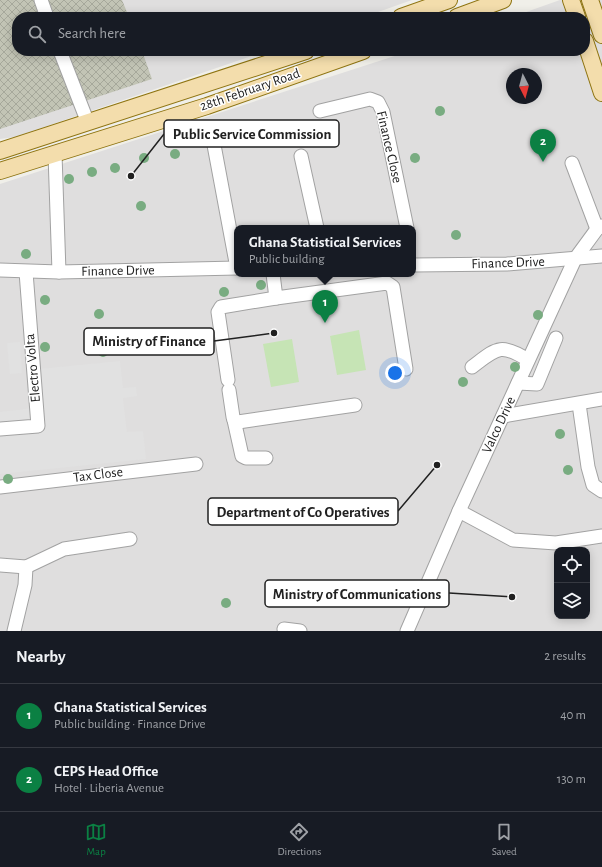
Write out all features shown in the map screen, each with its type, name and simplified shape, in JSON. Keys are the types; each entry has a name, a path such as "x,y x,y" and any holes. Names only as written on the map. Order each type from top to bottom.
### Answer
{"main road":[{"path":"415,12 449,0"},
{"path":"471,12 503,0"},
{"path":"592,3 602,35"},
{"name":"28th February Road","path":"0,151 291,56"},
{"name":"28th February Road","path":"0,171 207,106 349,56"},
{"path":"590,56 602,93"}],"street":[{"path":"42,0 46,12"},
{"path":"62,56 88,123"},
{"name":"Finance Close","path":"320,111 370,98 378,102 384,112 406,225"},
{"path":"211,129 234,252"},
{"path":"55,154 59,272"},
{"path":"301,156 316,225"},
{"path":"572,163 600,227"},
{"name":"Valco Drive","path":"407,631 459,511 575,259 600,227"},
{"name":"Finance Drive","path":"416,263 507,264 602,256"},
{"name":"Finance Drive","path":"0,270 59,272 234,268"},
{"name":"Electro Volta","path":"0,429 38,426 26,272"},
{"path":"273,277 276,298"},
{"path":"266,458 246,458 242,456 228,385 218,312 221,307 387,283 393,287 406,369"},
{"path":"518,383 537,384 556,338"},
{"path":"472,367 495,350 504,349 514,351 528,360"},
{"path":"503,416 579,404 602,398"},
{"path":"579,404 588,467 593,485 602,491"},
{"path":"234,420 238,422 355,406"},
{"name":"Tax Close","path":"0,487 196,464"},
{"path":"459,511 512,540 556,543 602,536"},
{"path":"0,565 26,567 64,549 130,539"},
{"path":"14,631 25,585 26,567"},
{"path":"284,629 300,631"}],"shaded area":[{"path":"0,0 412,0 378,12 12,12 12,56 251,56 15,137 0,139"},
{"path":"0,0 122,0 127,12 12,12 12,56 144,56 152,79 0,129"},
{"path":"560,0 602,0 602,631 0,631 0,184 395,56 590,56 590,12 526,12"},
{"path":"20,342 22,373 10,374 7,343"},
{"path":"120,361 123,388 136,387 137,396 123,398 127,432 143,431 146,459 0,474 0,412 42,407 39,369"}],"green space":[{"path":"359,330 366,370 337,375 330,336"},
{"path":"292,339 299,382 271,387 263,344"}],"place":[{"name":"CEPS Head Office","path":"543,162"},
{"name":"Public Service Commission","path":"131,176"},
{"name":"Ghana Statistical Services","path":"325,323"},
{"name":"Ministry of Finance","path":"274,333"},
{"name":"Department of Co Operatives","path":"437,465"},
{"name":"Ministry of Communications","path":"512,597"}]}
